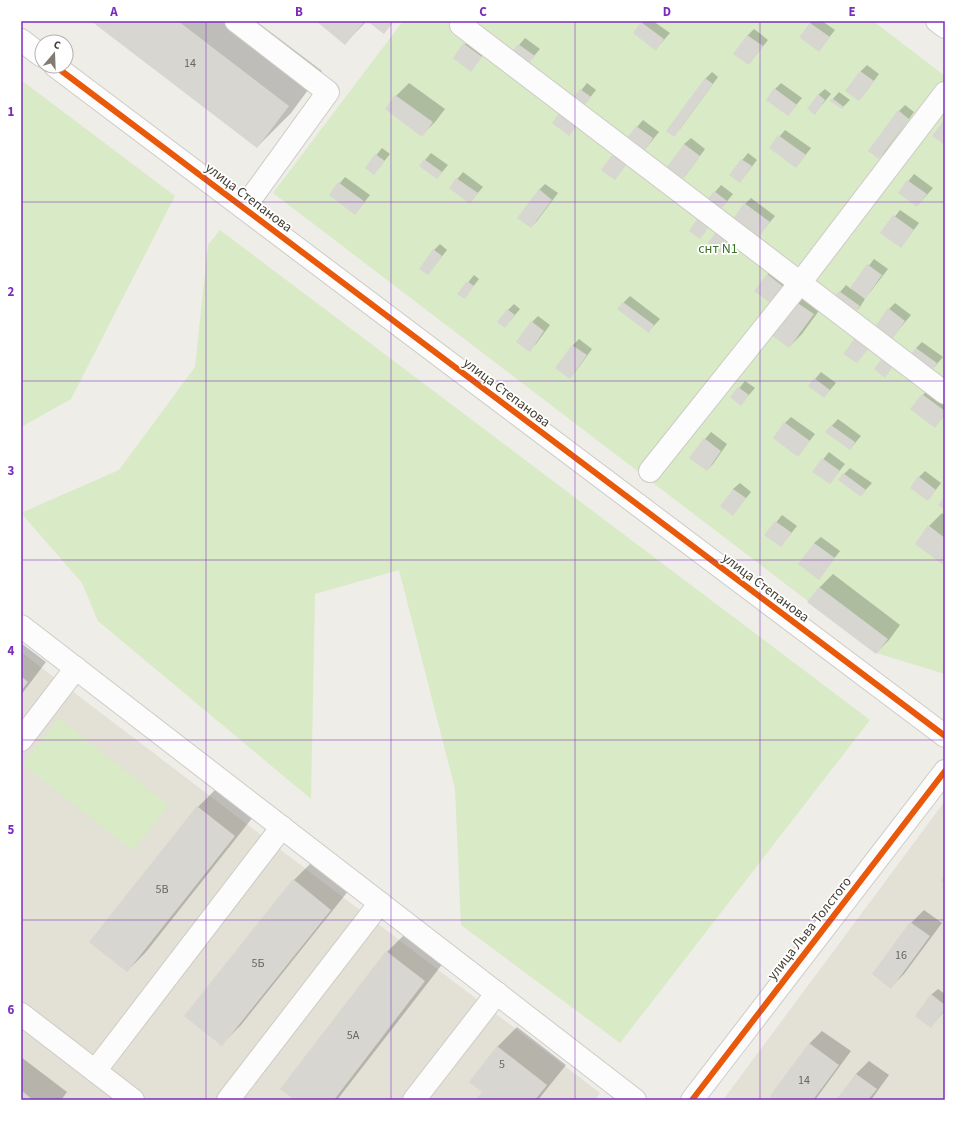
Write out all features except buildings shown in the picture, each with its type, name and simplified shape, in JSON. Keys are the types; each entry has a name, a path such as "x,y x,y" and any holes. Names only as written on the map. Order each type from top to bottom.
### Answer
{"street":[{"path":"236,21 328,92 244,208"},
{"path":"937,21 945,27"},
{"path":"461,25 945,393"},
{"path":"21,40 34,50"},
{"name":"улица Степанова","path":"66,74 945,736"},
{"path":"650,471 800,282 945,93"},
{"path":"21,626 635,1100"},
{"path":"21,740 76,668"},
{"name":"улица Льва Толстого","path":"692,1100 945,771"},
{"path":"95,1071 282,828"},
{"path":"228,1100 380,903"},
{"path":"414,1100 496,993"},
{"path":"21,1014 133,1100"}],"shaded area":[{"path":"21,652 600,1093 595,1100 21,1100"},
{"path":"945,801 945,1100 723,1100"}],"green space":[{"name":"снт N1","path":"403,21 873,21 945,76 945,674 876,653 273,193"},
{"path":"21,80 175,196 71,399 21,427"},
{"path":"220,230 870,720 620,1043 461,925 455,789 399,570 315,594 311,799 98,621 82,583 21,513 119,470 195,367 208,245"},
{"path":"59,718 169,805 133,851 22,764"}],"cycle path":[{"path":"66,74 945,736"},
{"path":"692,1100 945,771"}]}
